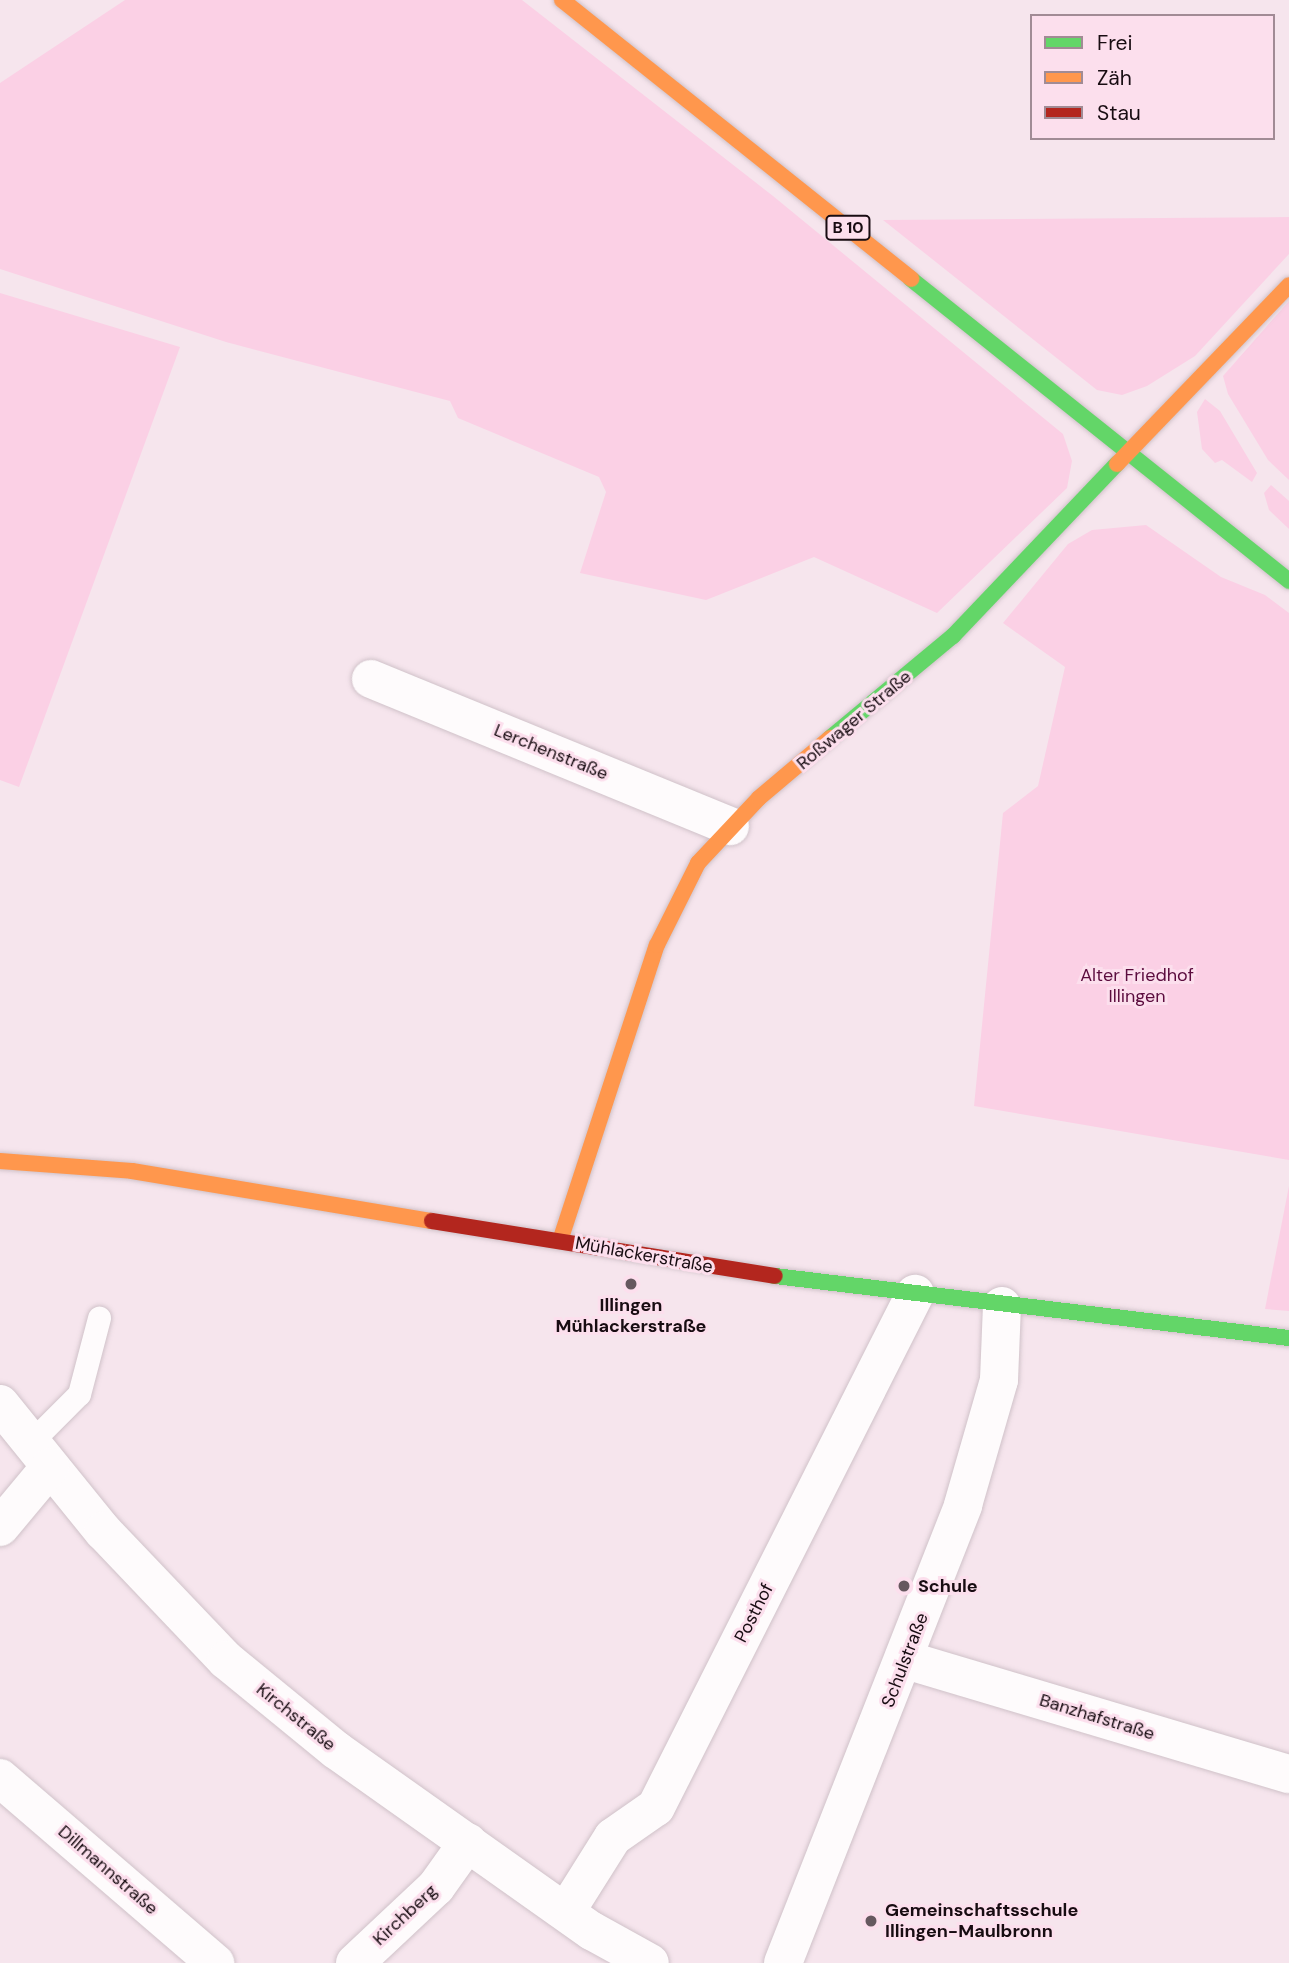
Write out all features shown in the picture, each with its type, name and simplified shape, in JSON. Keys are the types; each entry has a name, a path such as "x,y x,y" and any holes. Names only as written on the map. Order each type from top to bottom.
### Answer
{"street":[{"name":"B 10","path":"562,0 1289,580"},
{"name":"Roßwager Straße","path":"560,1241 657,945 698,863 730,825 953,636 1069,519 1128,451 1289,285"},
{"name":"Lerchenstraße","path":"371,678 730,825"},
{"name":"Mühlackerstraße","path":"0,1161 132,1171 560,1241 915,1294 1289,1338"},
{"name":"Posthof","path":"567,1910 613,1837 656,1807 915,1294"},
{"name":"Schulstraße","path":"783,1963 906,1660 986,1432 999,1380 1002,1306"},
{"name":"Kirchstraße","path":"0,1404 103,1531 226,1660 336,1750 567,1910 592,1931 650,1963"},
{"path":"0,1527 40,1455"},
{"name":"Banzhafstraße","path":"906,1660 1289,1774"},
{"name":"Dillmannstraße","path":"0,1778 215,1963"},
{"name":"Kirchberg","path":"365,1960 436,1887 468,1842"}],"lane":[{"path":"40,1455 79,1394 99,1318"}],"green space":[{"path":"125,0 522,0 773,196 1063,434 1072,461 1067,488 937,613 814,557 706,600 580,573 606,492 599,477 458,418 450,401 226,342 0,269 0,83"},
{"path":"1289,217 1289,254 1195,356 1147,386 1122,395 1097,390 883,220"},
{"path":"0,293 180,347 19,787 0,780"},
{"path":"1289,301 1289,480 1268,460 1228,394 1223,376"},
{"path":"1205,399 1220,411 1257,473 1252,482 1222,460 1215,463 1202,449 1197,412"},
{"path":"1271,485 1289,501 1289,529 1269,510 1264,493"},
{"name":"Alter Friedhof Illingen","path":"1146,525 1221,577 1265,595 1289,613 1289,1160 974,1106 1003,813 1038,786 1065,667 1003,623 1068,544 1092,530"},
{"path":"1289,1186 1289,1311 1265,1309"}],"traffic: fast":[{"path":"911,279 1289,581"},
{"path":"830,738 953,636 1117,464"},
{"path":"775,1276 1289,1338"}],"traffic: slow":[{"path":"562,0 911,279"},
{"path":"1117,464 1289,285"},
{"path":"560,1241 657,945 698,863 759,798 830,738"},
{"path":"0,1161 132,1171 432,1221"}],"traffic: jam":[{"path":"432,1221 775,1276"}],"place":[{"name":"Illingen Mühlackerstraße","path":"631,1284"},
{"name":"Schule","path":"904,1586"},
{"name":"Gemeinschaftsschule Illingen-Maulbronn","path":"871,1921"}]}
